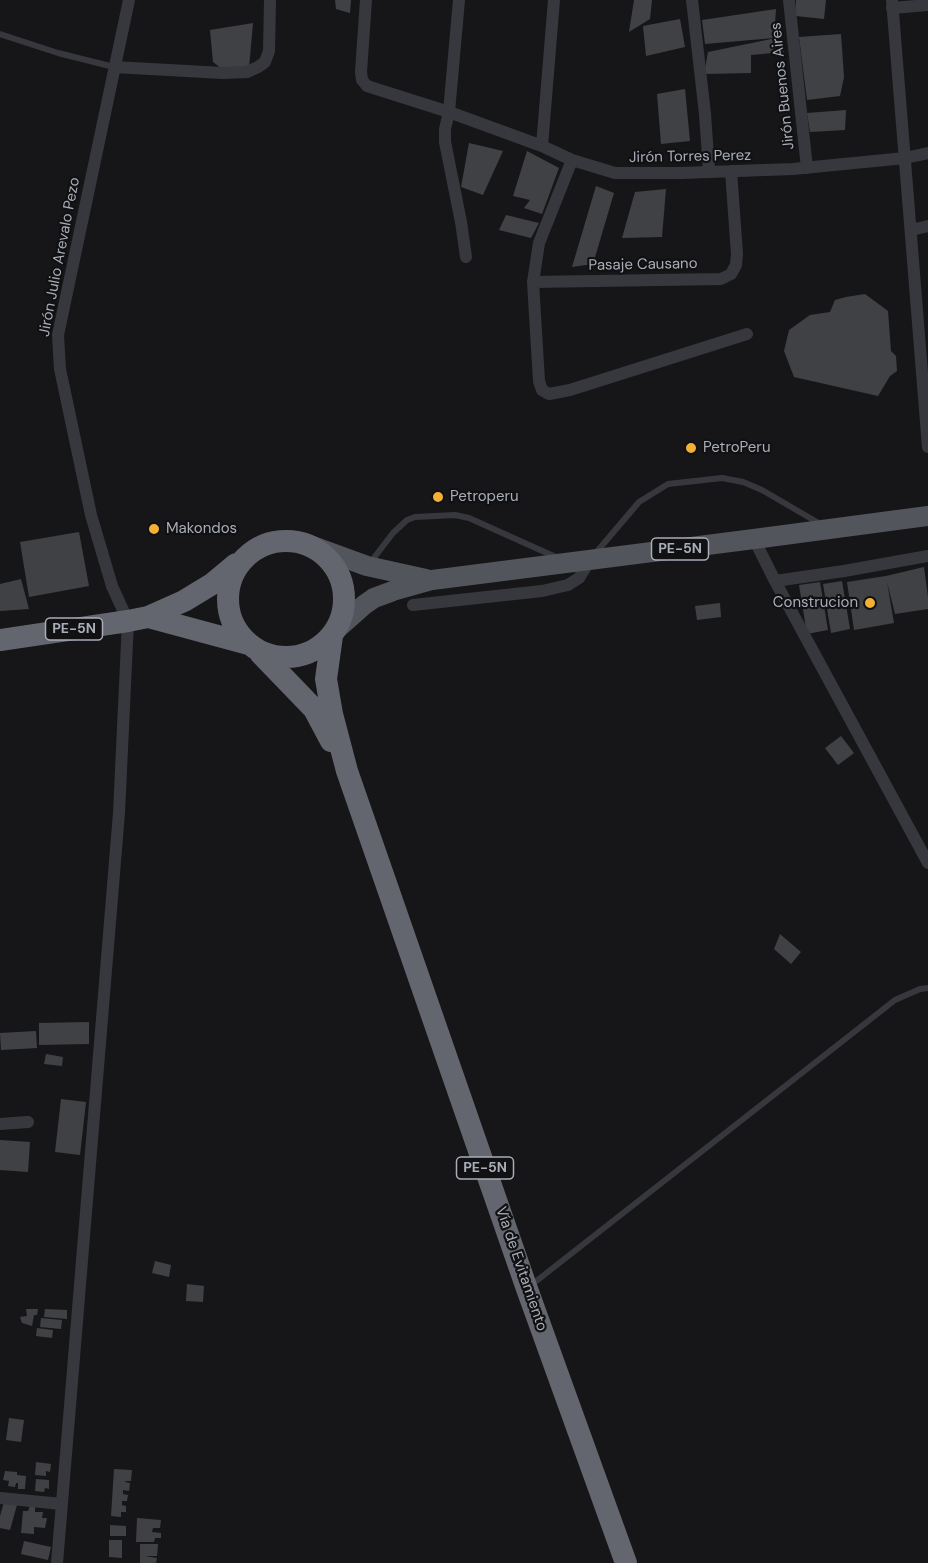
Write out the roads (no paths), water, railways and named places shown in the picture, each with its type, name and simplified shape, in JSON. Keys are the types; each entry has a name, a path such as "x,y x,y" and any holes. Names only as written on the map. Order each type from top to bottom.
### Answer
{"highway":[{"path":"275,542 304,543 320,552 332,564 341,579 345,596 343,613 334,633 317,650 298,657 278,658 254,648 235,629 228,610 228,590 235,571 248,555 260,546 275,542"},
{"name":"PE-5N","path":"0,640 138,619 184,601 212,584 248,555"},
{"name":"PE-5N","path":"138,619 254,648"},
{"name":"Vía de Evitamiento","path":"334,633 326,679 332,714 347,771 527,1288 626,1563"},
{"name":"Vía de Evitamiento","path":"254,648 314,709 347,771"}],"main road":[{"name":"PE-5N","path":"334,633 374,598 432,580 928,516"},
{"name":"PE-5N","path":"304,543 367,566 432,580"}],"street":[{"name":"Jirón Julio Arevalo Pezo","path":"129,0 58,335 60,369 91,515 111,586 138,619"},
{"path":"114,67 223,73 247,72 265,62 269,51 270,0"},
{"name":"Jirón Torres Perez","path":"366,0 361,72 362,80 367,86 449,112 542,146 572,160 615,173 807,168 906,158 928,153"},
{"path":"459,0 445,142 466,257"},
{"path":"542,146 554,0"},
{"path":"692,0 709,171"},
{"name":"Jirón Buenos Aires","path":"789,0 807,168"},
{"path":"928,5 892,4 911,230 923,308 928,447"},
{"path":"572,160 539,243 533,282 539,381 542,390 549,394 570,390 747,334"},
{"name":"Pasaje Causano","path":"533,282 721,279 731,274 736,265 737,254 731,171"},
{"path":"911,230 928,226"},
{"path":"754,539 928,863"},
{"path":"775,581 928,556"},
{"path":"413,605 568,585 579,578 590,560"},
{"path":"57,1563 119,813 138,619"},
{"path":"0,1124 28,1122"},
{"path":"0,1498 62,1504"}],"lane":[{"path":"0,33 58,53 114,67"},
{"path":"590,560 639,502 668,484 722,478 743,482 762,490 830,529"},
{"path":"367,566 393,533 407,520 415,517 454,514 470,518 569,562"},
{"path":"527,1288 895,1000 928,988"}],"place":[{"name":"PetroPeru","path":"691,448"},
{"name":"Petroperu","path":"438,497"},
{"name":"Makondos","path":"154,529"},
{"name":"Construcion","path":"870,603"}]}
